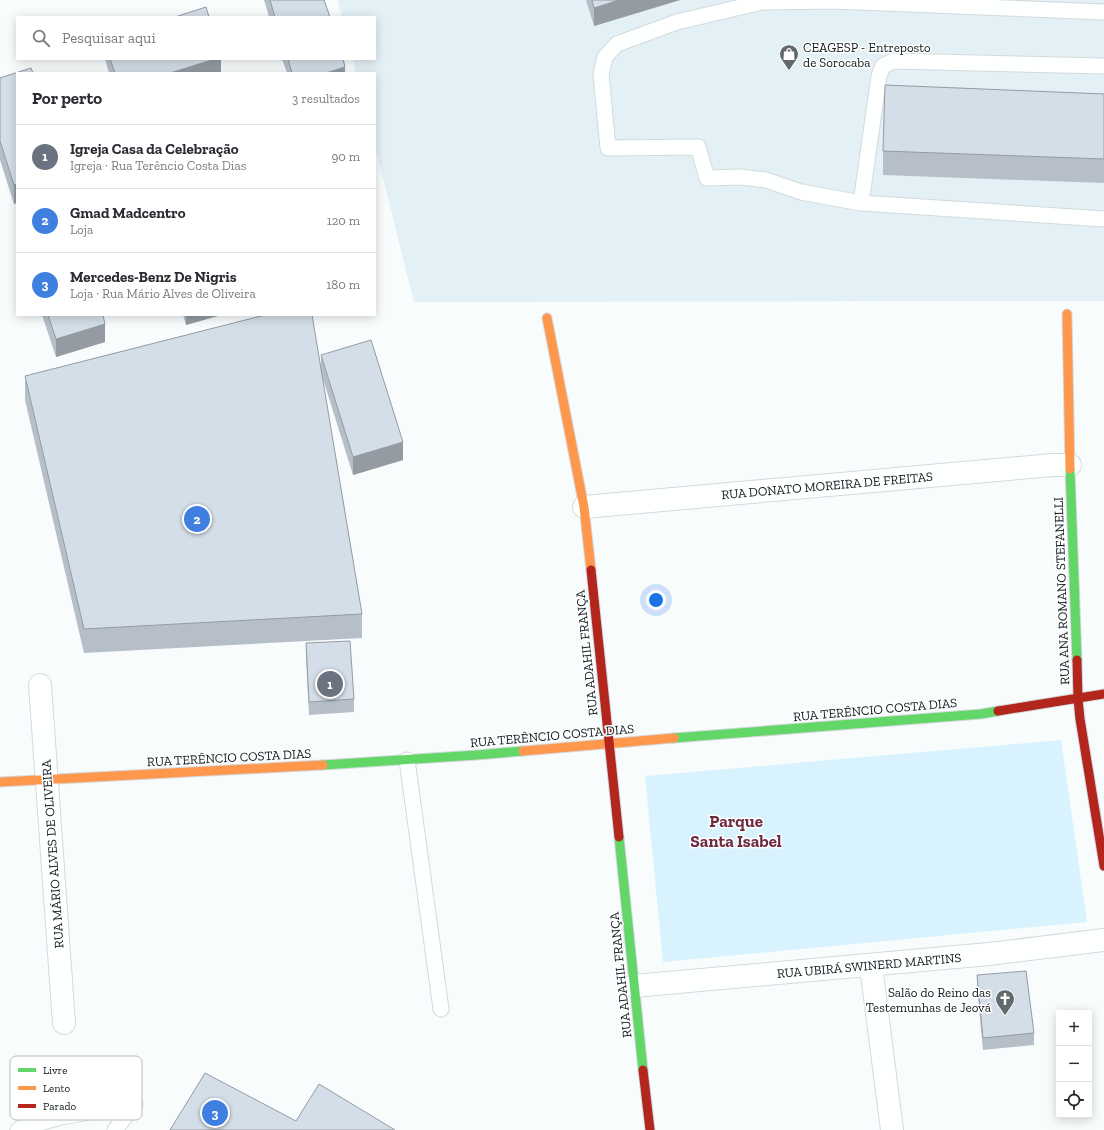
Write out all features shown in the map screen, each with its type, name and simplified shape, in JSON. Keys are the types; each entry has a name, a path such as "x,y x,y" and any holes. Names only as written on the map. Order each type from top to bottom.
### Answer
{"street":[{"name":"RUA ANA ROMANO STEFANELLI","path":"1067,314 1070,465 1078,699 1104,866"},
{"name":"RUA ADAHIL FRANÇA","path":"547,318 584,507 650,1130"},
{"name":"RUA DONATO MOREIRA DE FREITAS","path":"584,507 1053,465 1070,465"},
{"name":"RUA MÁRIO ALVES DE OLIVEIRA","path":"40,685 64,1023"},
{"name":"RUA TERÊNCIO COSTA DIAS","path":"0,782 477,755 609,743 981,714 1104,694"},
{"name":"RUA UBIRÁ SWINERD MARTINS","path":"634,986 871,966 1104,940"},
{"path":"871,966 892,1130"}],"lane":[{"path":"1104,12 835,1 762,2 677,22 617,44 605,57 601,74 608,148 698,147 707,178 740,177 766,180 801,192 861,203 1104,219"},
{"path":"861,203 879,76 884,66 893,61 1104,66"},
{"path":"407,760 440,1009"},
{"path":"18,1130 50,1120"},
{"path":"115,1130 123,1120"}],"shaded area":[{"name":"CEAGESP - Entreposto de Sorocaba","path":"338,0 1104,0 1104,301 414,302 376,151 376,72 356,72 353,60 376,60 376,16 342,16"},
{"path":"1061,740 1087,922 663,962 645,776"}],"building":[{"path":"270,0 324,0 330,16 275,16"},
{"path":"592,0 619,0 594,8"},
{"path":"206,7 209,16 178,16"},
{"path":"110,60 212,60 173,72 115,72"},
{"path":"288,60 343,60 345,67 329,72 292,72"},
{"path":"31,68 33,72 19,72"},
{"path":"16,73 16,184 14,185 0,141 0,78"},
{"path":"885,85 1104,94 1104,159 883,151"},
{"path":"48,316 103,316 105,324 56,339"},
{"path":"261,316 312,316 362,614 84,629 25,376"},
{"path":"371,340 403,442 353,457 321,355"},
{"path":"350,641 354,699 309,702 306,643"},
{"name":"Salão do Reino das Testemunhas de Jeová","path":"1026,971 1034,1033 983,1038 977,975"},
{"path":"205,1073 296,1121 319,1084 395,1130 170,1130"}],"traffic: fast":[{"path":"1070,469 1077,660"},
{"path":"674,738 981,714 998,711"},
{"path":"323,765 523,751"},
{"path":"619,837 643,1070"}],"traffic: slow":[{"path":"1067,314 1070,469"},
{"path":"547,318 584,507 591,570"},
{"path":"523,751 674,738"},
{"path":"0,782 323,765"}],"traffic: jam":[{"path":"591,570 619,837"},
{"path":"1077,660 1080,719 1104,866"},
{"path":"998,711 1104,694"},
{"path":"643,1070 650,1130"}],"place":[{"name":"CEAGESP - Entreposto de Sorocaba","path":"789,71"},
{"name":"Gmad Madcentro","path":"197,519"},
{"name":"Igreja Casa da Celebração","path":"330,684"},
{"name":"Salão do Reino das Testemunhas de Jeová","path":"1005,1016"},
{"name":"Mercedes-Benz De Nigris","path":"215,1113"}],"district":[{"name":"Parque Santa Isabel","path":"736,831"}]}
